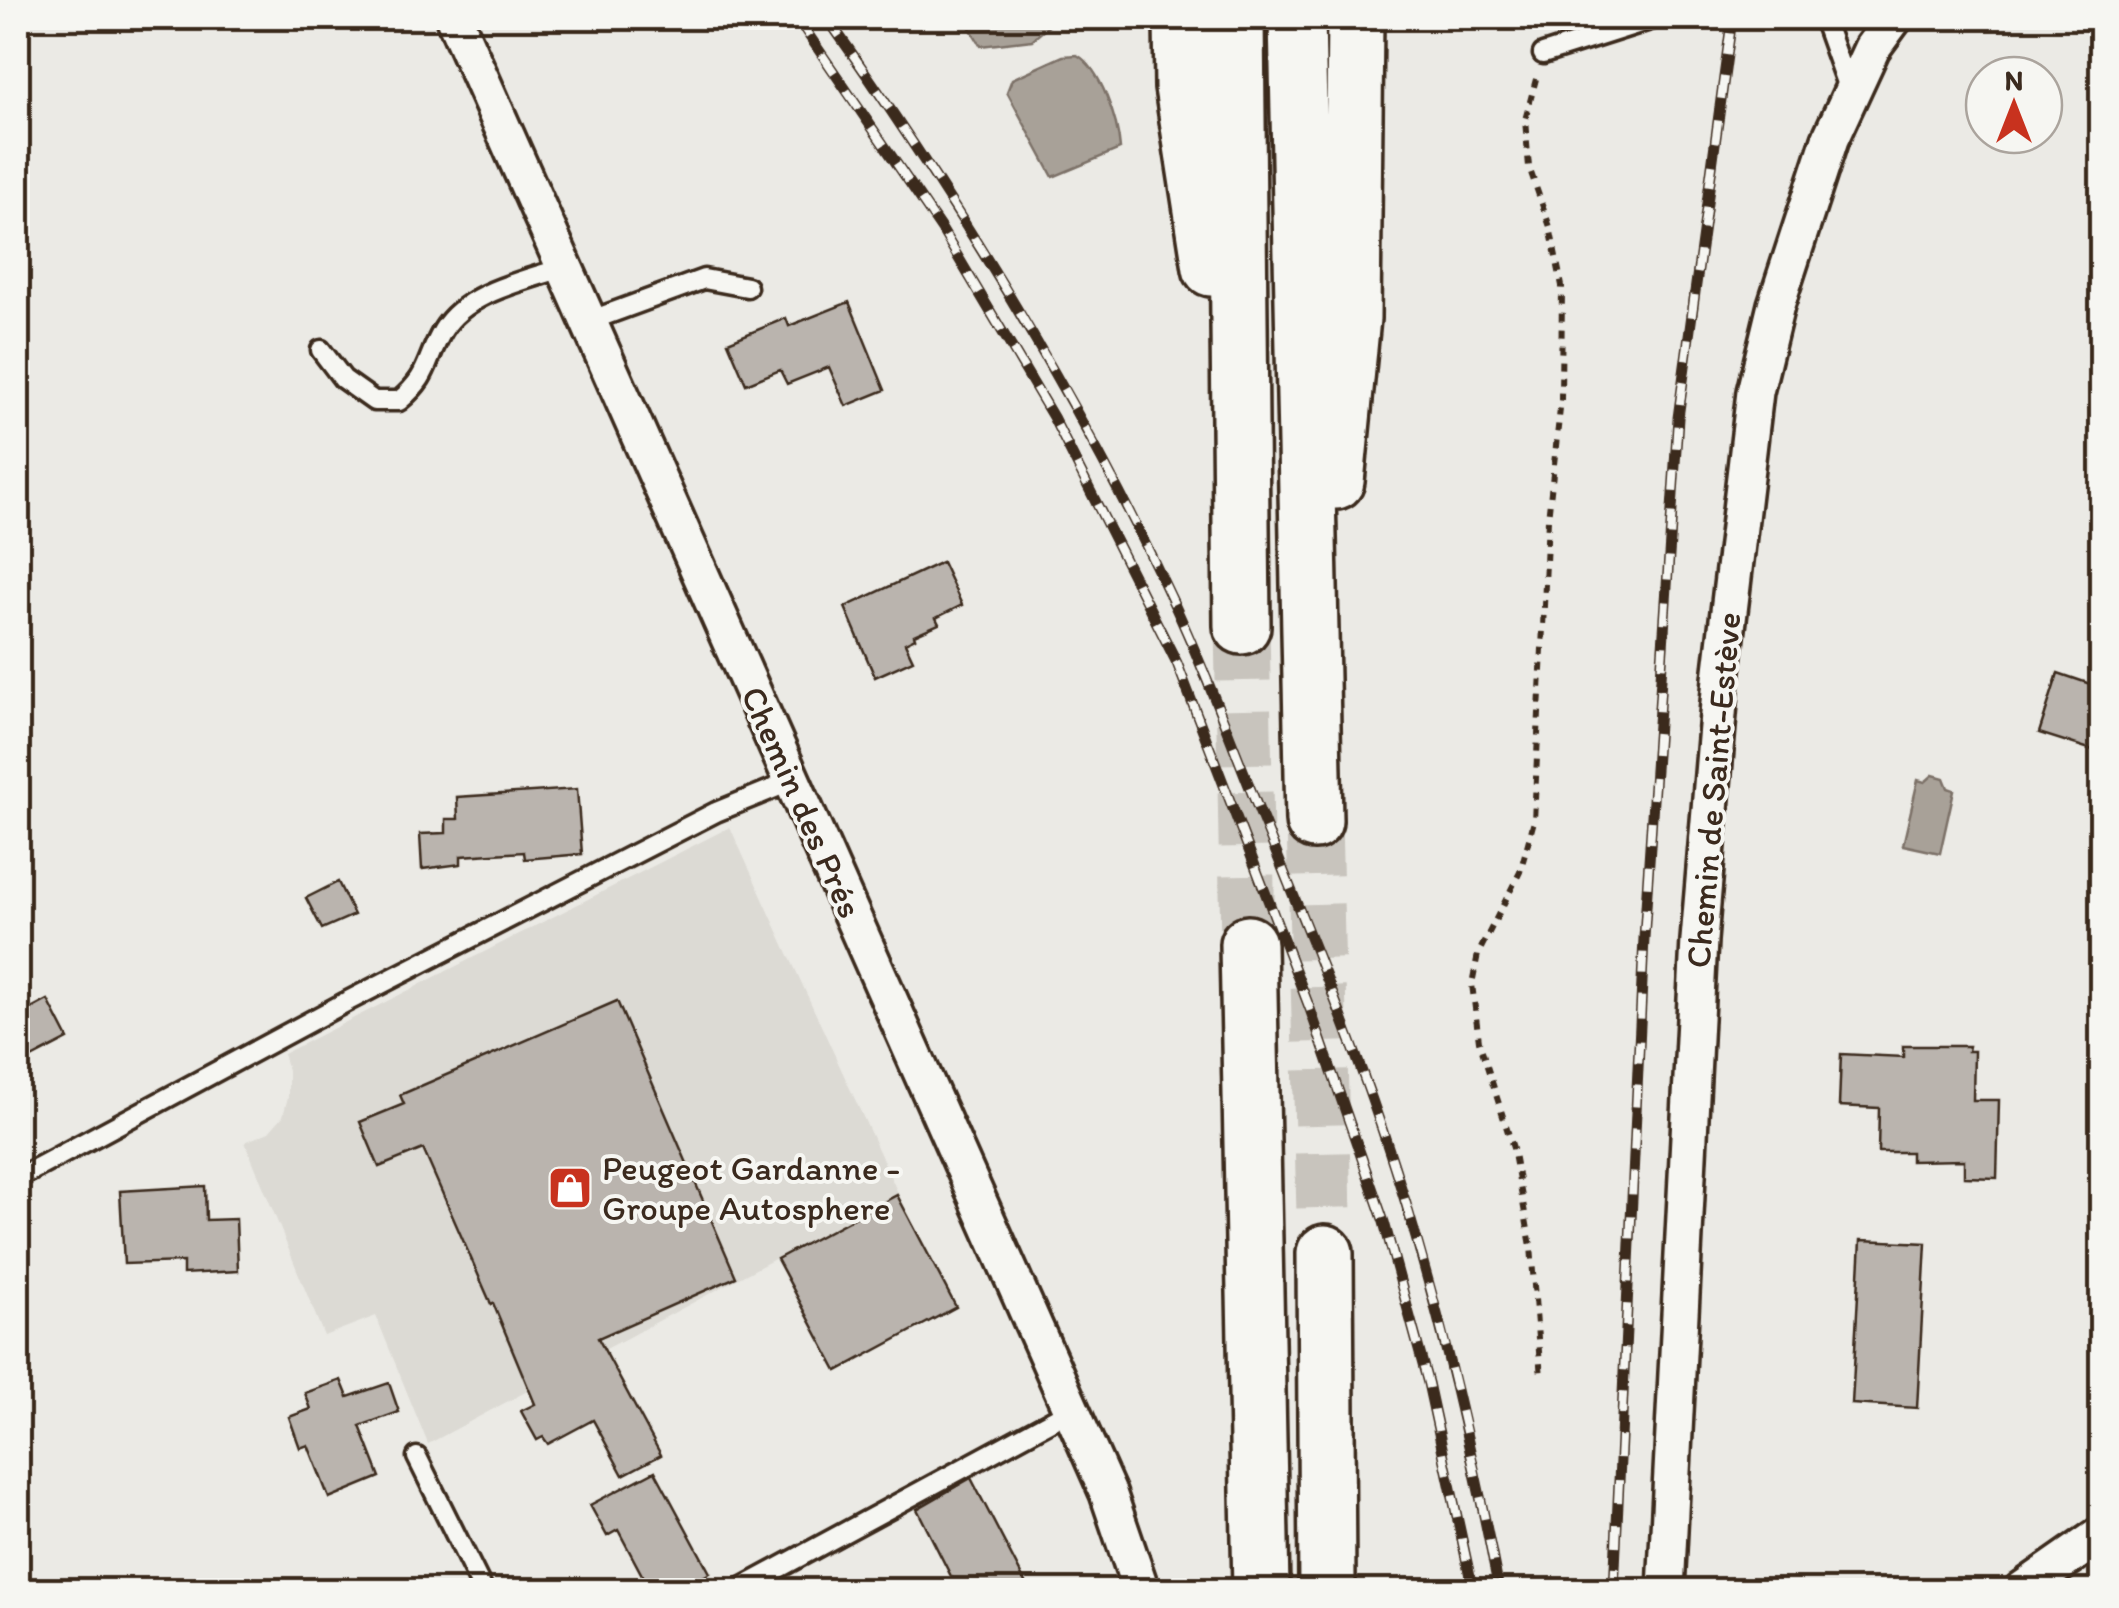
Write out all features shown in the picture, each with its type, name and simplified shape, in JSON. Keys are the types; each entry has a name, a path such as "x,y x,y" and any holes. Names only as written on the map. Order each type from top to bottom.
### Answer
{"highway":[{"path":"1182,18 1182,86 1239,454"},
{"path":"1236,18 1242,626"},
{"path":"1297,18 1314,821"},
{"path":"1312,733 1352,318 1356,18"},
{"path":"1248,944 1261,1590"},
{"path":"1325,1253 1327,1590"}],"street":[{"name":"Chemin des Prés","path":"454,18 1072,1410 1108,1493 1140,1590"},
{"name":"Chemin de Saint-Estève","path":"1666,1590 1699,940 1721,679 1755,392 1776,305 1830,139 1872,48 1894,18"},
{"path":"2022,1590 2102,1534"}],"lane":[{"path":"1543,54 1656,18"},
{"path":"1822,18 1849,92"},
{"path":"321,350 342,378 374,401 399,401 420,383 443,330 460,310 493,292 565,267"},
{"path":"589,321 704,279 746,287"},
{"path":"18,1178 346,1002 716,812 792,781"},
{"path":"738,1590 1072,1410"},
{"path":"417,1457 482,1590"}],"path":[{"path":"1541,1378 1532,1246 1513,1148 1478,1041 1472,984 1478,954 1520,872 1536,802 1548,520 1561,400 1562,343 1562,286 1550,228 1529,167 1525,120 1543,54"}],"shaded area":[{"path":"964,18 1058,18 1032,40 981,46"},
{"path":"1077,55 1101,83 1120,149 1053,177 1007,92 1012,79 1063,56"},
{"path":"1933,775 1944,778 1948,788 1954,790 1940,853 1903,845 1918,780 1925,782"},
{"path":"730,827 898,1193 428,1444 376,1316 324,1336 245,1142 269,1132 283,1116 288,1070 283,1054"}],"building":[{"path":"849,302 885,390 846,406 829,367 787,384 780,370 746,384 728,342 786,318 789,326"},
{"path":"942,562 962,605 936,618 939,624 905,643 913,660 875,677 845,607"},
{"path":"2058,673 2102,688 2102,753 2039,733"},
{"path":"577,789 582,854 525,859 524,852 461,856 461,864 422,869 420,834 446,833 446,819 458,819 457,797"},
{"path":"338,882 354,915 322,929 306,898"},
{"path":"48,1000 68,1039 18,1065 18,1016"},
{"name":"Peugeot Gardanne - Groupe Autosphere","path":"617,1001 736,1277 598,1338 661,1455 623,1475 593,1420 548,1444 543,1437 537,1440 521,1411 535,1404 423,1149 379,1167 360,1122 404,1104 400,1095"},
{"path":"1903,1046 1969,1046 1968,1051 1974,1051 1973,1100 1999,1100 1997,1178 1964,1177 1964,1160 1911,1161 1911,1152 1878,1152 1879,1108 1839,1106 1841,1054 1903,1057"},
{"path":"205,1186 206,1220 236,1219 238,1271 183,1274 183,1262 124,1264 120,1191"},
{"path":"897,1195 956,1307 837,1371 777,1259"},
{"path":"1861,1240 1926,1243 1917,1408 1852,1404"},
{"path":"341,1380 348,1397 389,1383 399,1412 360,1426 380,1477 329,1498 308,1445 300,1448 289,1417 311,1409 305,1393"},
{"path":"655,1471 710,1573 703,1577 705,1581 687,1590 650,1590 618,1530 607,1536 590,1505"},
{"path":"971,1478 1029,1590 958,1590 917,1509"}],"tunnel":[{"path":"1242,626 1248,944"},
{"path":"1314,821 1325,1253"}],"railway":[{"path":"797,18 942,230 1053,417 1177,663 1310,1009 1384,1222 1428,1383 1473,1590"},
{"path":"827,18 923,159 1057,378 1138,529 1199,661 1341,1016 1400,1186 1448,1358 1499,1590"},
{"path":"1614,1590 1644,938 1678,418 1732,18"}],"place":[{"name":"Peugeot Gardanne - Groupe Autosphere","path":"570,1188"}]}
